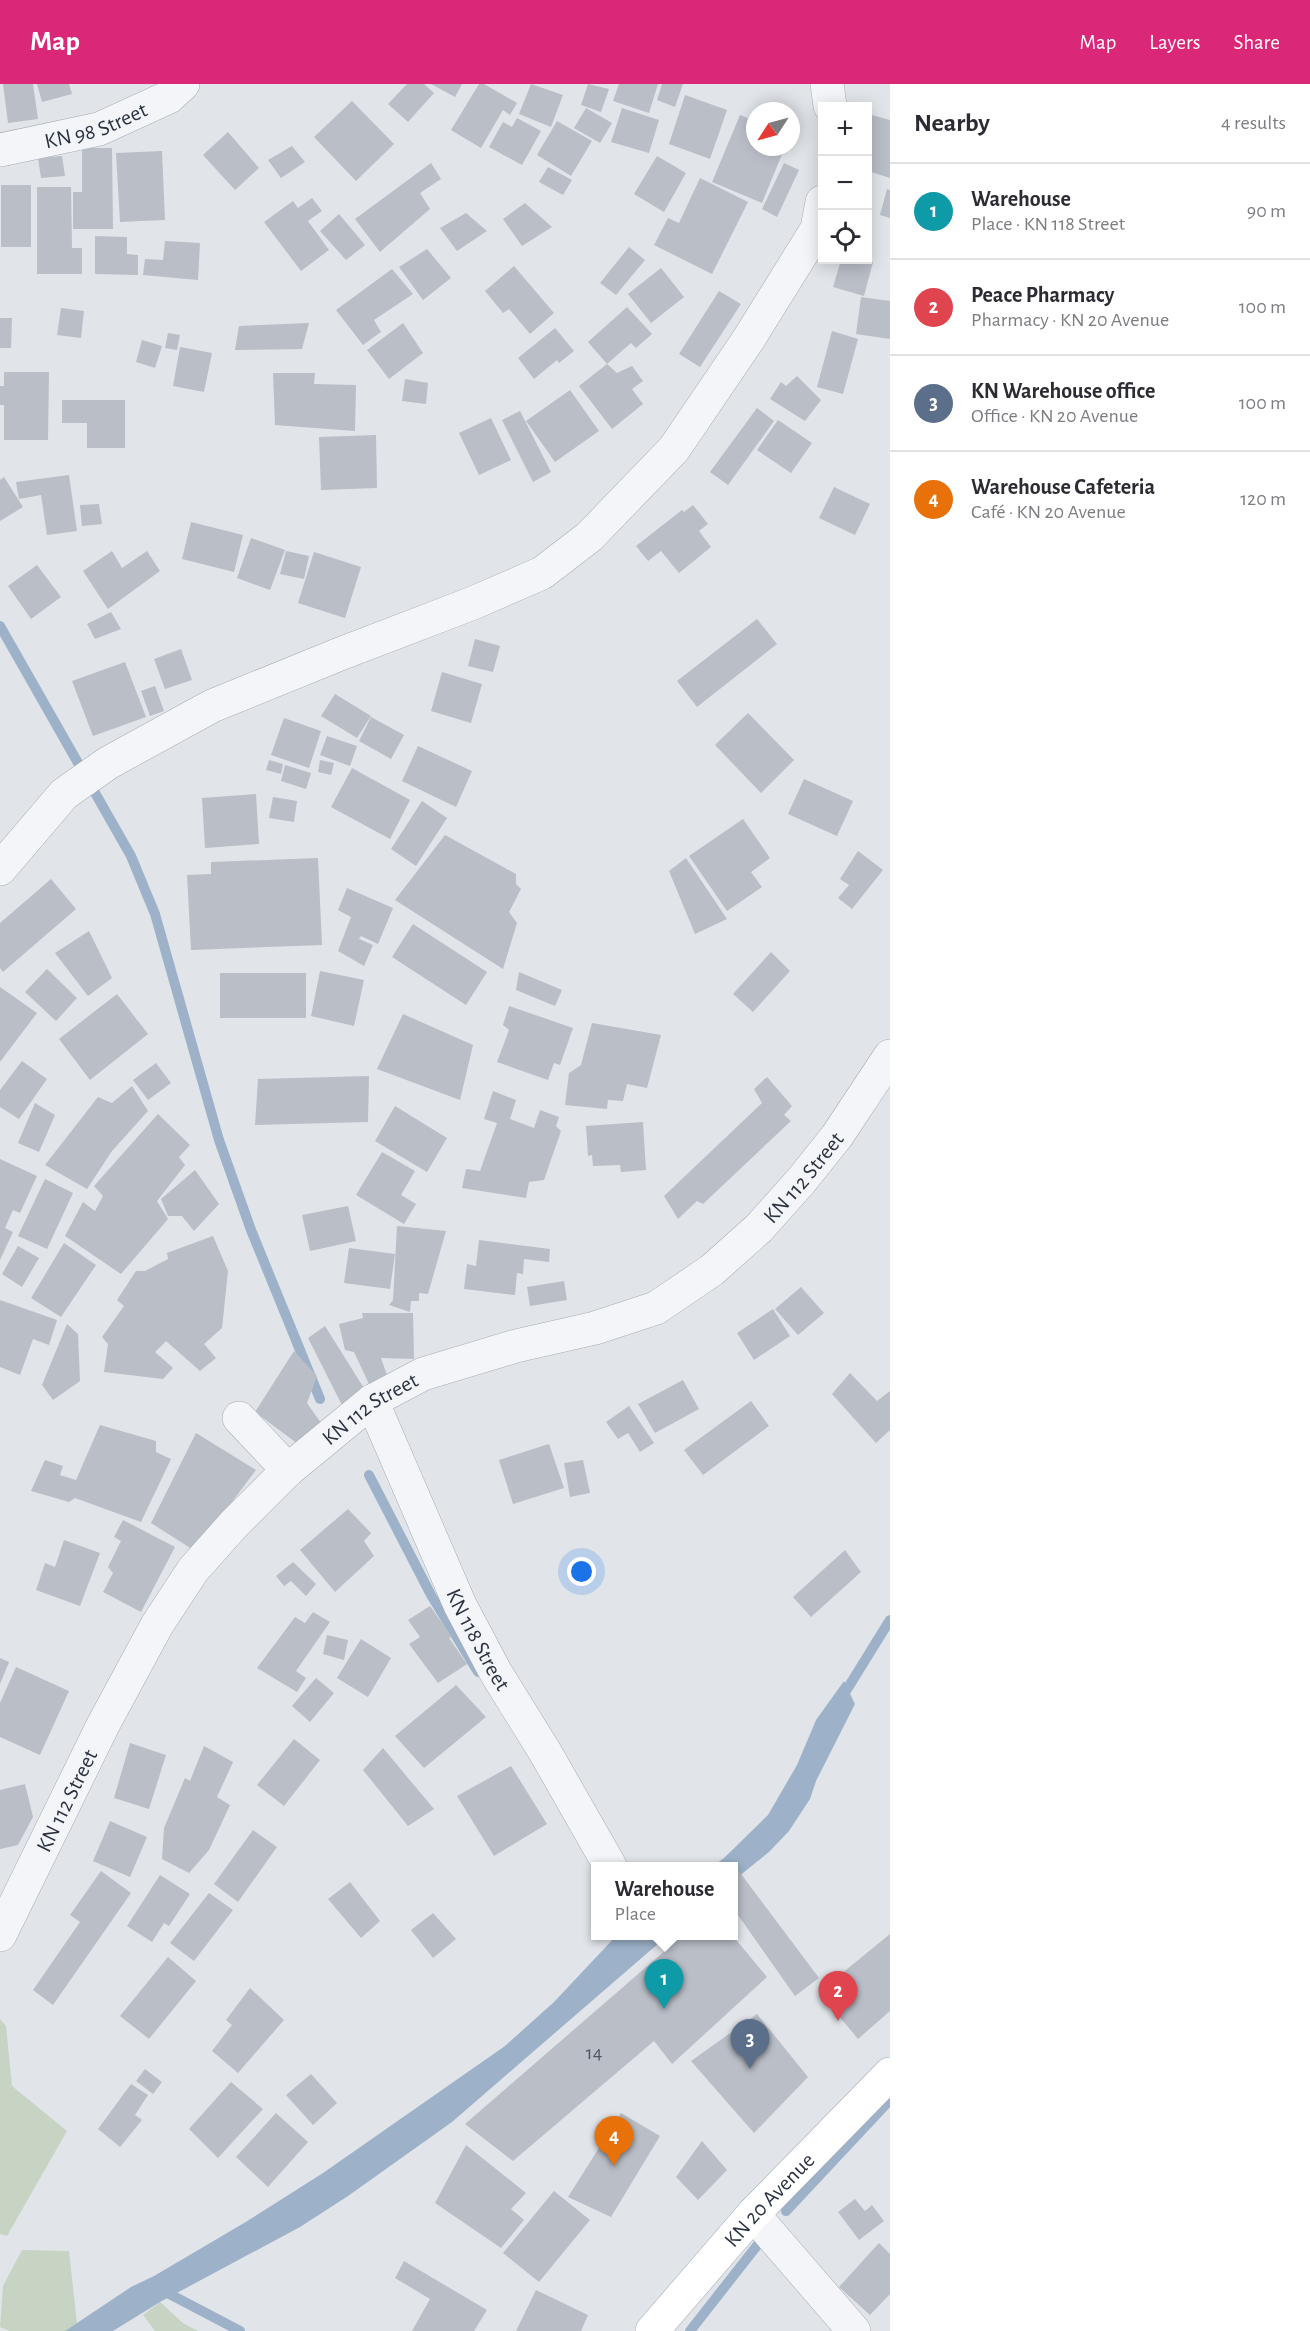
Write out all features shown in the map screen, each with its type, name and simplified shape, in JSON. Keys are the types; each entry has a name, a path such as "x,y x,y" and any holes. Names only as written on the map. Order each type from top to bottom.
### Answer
{"main road":[{"name":"KN 20 Avenue","path":"652,2331 753,2214 890,2074"}],"street":[{"name":"KN 98 Street","path":"0,150 99,129 169,97 183,84"},
{"path":"826,84 829,102"},
{"path":"0,869 64,794 108,763 212,706 542,573 589,537 674,448 748,340 818,229 821,210"},
{"name":"KN 112 Street","path":"0,1935 102,1725 157,1625 193,1570 234,1524 288,1470 372,1401 423,1374 516,1346 595,1328 656,1308 712,1270 759,1228 801,1181 837,1136 890,1056"},
{"name":"KN 118 Street","path":"372,1401 460,1605 496,1673 545,1752 608,1862"},
{"path":"239,1418 288,1470"},
{"path":"753,2214 854,2331"}],"green space":[{"path":"0,2019 6,2026 12,2086 67,2131 7,2236 0,2234"},
{"path":"22,2250 69,2251 77,2323 65,2331 9,2331 0,2327 3,2286"},
{"path":"160,2302 183,2323 198,2331 155,2331 143,2315"}],"water":[{"path":"844,1681 855,1704 816,1781 810,1799 789,1831 769,1852 738,1877 738,1862 718,1862 768,1815 797,1765 816,1720"},
{"path":"612,1940 662,1940 452,2122 348,2196 300,2227 160,2302 113,2331 65,2331 131,2287 244,2223 323,2173 505,2046 554,2002"}],"building":[{"path":"3,84 33,84 38,119 8,123"},
{"path":"37,84 69,84 72,94 42,102"},
{"path":"407,84 424,84 434,93 408,122 388,104"},
{"path":"431,84 462,84 455,97"},
{"path":"479,84 484,84 517,103 510,115 503,110 481,148 451,130"},
{"path":"531,84 563,95 551,127 519,114"},
{"path":"588,84 609,89 601,112 581,105"},
{"path":"619,84 658,84 649,113 613,101"},
{"path":"662,84 683,84 675,107 657,100"},
{"path":"685,95 727,110 710,159 669,144"},
{"path":"352,101 394,144 356,181 314,137"},
{"path":"586,108 612,123 600,143 574,128"},
{"path":"622,108 659,120 649,153 611,142"},
{"path":"740,115 746,117 746,156 781,156 762,203 712,182"},
{"path":"872,115 890,120 890,178 872,172"},
{"path":"517,118 541,131 522,165 489,147 503,122 512,127"},
{"path":"557,121 592,141 571,176 537,155"},
{"path":"228,132 259,168 235,190 203,155"},
{"path":"292,146 305,162 281,178 268,160"},
{"path":"82,148 112,148 113,229 73,229 73,192 82,192"},
{"path":"162,151 165,220 120,222 116,153"},
{"path":"62,156 65,176 41,178 38,158"},
{"path":"657,156 686,173 664,212 634,194"},
{"path":"431,163 441,179 420,193 430,209 380,252 355,219"},
{"path":"784,163 799,170 777,217 762,209"},
{"path":"548,167 572,180 563,195 539,182"},
{"path":"700,178 748,202 712,274 654,245 668,218 679,223"},
{"path":"1,185 31,185 31,247 1,247"},
{"path":"37,187 71,187 72,248 82,248 82,274 37,274"},
{"path":"887,189 890,190 890,218 880,215"},
{"path":"312,198 322,211 308,221 329,250 301,271 264,222 293,201 298,208"},
{"path":"525,203 552,227 522,246 503,219"},
{"path":"466,213 487,231 457,251 440,228"},
{"path":"339,214 365,245 346,260 320,231"},
{"path":"95,236 127,237 127,254 138,255 138,275 95,274"},
{"path":"165,241 200,243 198,280 143,275 145,259 163,260"},
{"path":"629,247 645,260 616,295 600,283"},
{"path":"427,249 451,278 423,300 399,267"},
{"path":"873,262 864,296 833,287 840,264 872,264"},
{"path":"514,266 554,313 530,334 509,309 503,313 485,291"},
{"path":"661,268 684,297 651,323 628,294"},
{"path":"392,269 413,294 374,320 381,332 363,345 336,310"},
{"path":"719,291 741,304 700,367 679,354"},
{"path":"861,297 890,301 890,339 856,334"},
{"path":"627,307 652,334 636,348 631,343 607,364 588,342"},
{"path":"61,308 84,311 81,338 57,335"},
{"path":"0,318 12,318 11,348 0,348"},
{"path":"309,323 302,349 235,350 239,326"},
{"path":"403,323 423,353 389,379 367,350"},
{"path":"555,328 574,351 559,363 557,360 534,379 518,358"},
{"path":"832,331 858,339 843,394 817,387"},
{"path":"168,333 180,335 177,350 165,348"},
{"path":"142,340 162,346 155,368 136,362"},
{"path":"180,347 212,353 204,392 173,386"},
{"path":"607,364 617,373 632,366 643,381 632,389 643,404 612,429 579,386"},
{"path":"4,372 49,372 48,440 4,440 4,405 0,405 0,386 4,386"},
{"path":"273,373 315,373 314,384 356,385 355,431 275,425"},
{"path":"797,376 821,400 805,421 770,399 781,382 786,386"},
{"path":"405,379 428,383 426,404 402,401"},
{"path":"570,390 599,431 555,462 526,421"},
{"path":"62,400 125,400 125,448 87,448 87,423 62,423"},
{"path":"757,408 774,421 728,485 710,472"},
{"path":"520,411 551,472 533,482 502,420"},
{"path":"491,418 511,460 479,475 459,433"},
{"path":"778,420 812,443 791,473 757,450"},
{"path":"376,435 377,488 321,490 319,437"},
{"path":"69,475 77,531 47,535 41,495 19,499 16,482"},
{"path":"4,477 23,507 0,521 0,480"},
{"path":"834,487 870,504 855,535 819,518"},
{"path":"99,504 102,524 82,526 80,505"},
{"path":"693,505 708,524 699,531 711,547 679,573 661,551 648,561 636,546 682,510 684,512"},
{"path":"191,522 243,535 234,572 182,559"},
{"path":"251,538 285,550 270,590 237,578"},
{"path":"112,551 122,568 147,551 160,571 108,609 83,571"},
{"path":"286,551 309,556 304,579 280,574"},
{"path":"314,552 361,567 345,618 298,603"},
{"path":"37,565 61,597 31,619 8,586"},
{"path":"111,612 121,629 95,639 87,624"},
{"path":"757,619 777,644 697,707 677,681"},
{"path":"475,639 500,646 493,672 468,666"},
{"path":"181,649 192,680 165,689 154,659"},
{"path":"125,662 146,717 93,736 72,681"},
{"path":"442,672 482,684 471,723 431,711"},
{"path":"155,686 164,711 150,716 141,691"},
{"path":"335,694 371,716 357,738 321,716"},
{"path":"748,713 794,760 761,793 715,745"},
{"path":"371,717 404,735 391,759 359,741"},
{"path":"284,718 321,731 309,768 271,755"},
{"path":"327,736 357,746 350,766 320,755"},
{"path":"418,746 472,771 456,807 402,781"},
{"path":"269,760 283,764 281,774 266,770"},
{"path":"320,760 334,763 331,775 318,772"},
{"path":"285,765 311,773 306,789 281,781"},
{"path":"352,768 410,800 390,839 331,807"},
{"path":"804,779 853,801 837,836 788,814"},
{"path":"256,794 259,844 205,848 202,798"},
{"path":"273,797 297,801 294,822 269,818"},
{"path":"422,801 447,818 416,866 391,849"},
{"path":"743,819 770,858 751,872 762,887 727,911 689,856"},
{"path":"445,835 516,874 516,884 521,889 509,912 517,923 503,969 395,900"},
{"path":"858,851 883,870 852,909 838,898 849,885 840,879"},
{"path":"318,858 322,945 191,950 187,875 211,874 211,862"},
{"path":"686,858 727,919 695,934 669,871"},
{"path":"51,879 76,909 3,972 0,968 0,923"},
{"path":"347,888 393,908 378,944 361,936 359,939 373,945 364,966 338,951 351,917 338,910"},
{"path":"413,924 487,972 466,1005 392,957"},
{"path":"89,931 112,978 88,996 55,953"},
{"path":"771,952 790,971 753,1012 733,994"},
{"path":"47,969 77,998 56,1021 25,992"},
{"path":"320,971 364,980 354,1026 311,1016"},
{"path":"519,972 562,990 555,1006 516,990"},
{"path":"220,973 306,973 306,1018 220,1018"},
{"path":"0,987 37,1013 0,1062"},
{"path":"117,994 148,1034 90,1080 59,1039"},
{"path":"509,1006 573,1028 560,1065 554,1063 548,1080 497,1062 509,1030 503,1025"},
{"path":"403,1014 473,1045 460,1100 377,1069"},
{"path":"592,1023 661,1035 647,1088 627,1084 623,1101 608,1100 607,1109 565,1105 569,1073 581,1065"},
{"path":"22,1061 47,1079 19,1119 0,1107 0,1090"},
{"path":"156,1063 171,1083 148,1100 133,1080"},
{"path":"369,1076 368,1122 255,1125 258,1079"},
{"path":"767,1077 792,1106 784,1115 791,1121 703,1204 697,1201 678,1219 664,1196 762,1103 754,1089"},
{"path":"132,1086 148,1111 112,1151 87,1189 45,1165 98,1097 112,1103"},
{"path":"493,1091 516,1100 510,1119 534,1128 540,1110 559,1117 556,1126 561,1131 544,1180 529,1182 526,1198 462,1188 466,1169 480,1171 497,1123 484,1119"},
{"path":"35,1103 55,1115 39,1152 18,1143"},
{"path":"395,1106 447,1138 427,1172 375,1141"},
{"path":"158,1114 190,1145 179,1157 185,1165 157,1201 168,1219 121,1274 65,1236 83,1202 95,1211 103,1196 94,1186"},
{"path":"643,1122 646,1170 621,1172 620,1165 593,1166 592,1155 588,1156 586,1126"},
{"path":"382,1152 415,1171 401,1195 416,1204 404,1224 356,1195"},
{"path":"0,1159 37,1176 20,1213 13,1210 5,1228 13,1232 0,1260"},
{"path":"195,1170 219,1204 194,1231 182,1216 168,1216 161,1199"},
{"path":"45,1179 73,1193 47,1249 18,1236"},
{"path":"348,1206 356,1241 310,1251 302,1215"},
{"path":"397,1226 446,1231 428,1294 419,1293 419,1301 411,1301 410,1312 389,1305 393,1300"},
{"path":"213,1236 228,1271 222,1328 204,1344 216,1358 200,1371 166,1341 155,1352 173,1368 163,1379 104,1372 108,1344 102,1337 124,1306 117,1300 136,1271 145,1271 168,1259 167,1253"},
{"path":"479,1240 550,1249 549,1262 524,1259 523,1274 517,1273 515,1295 464,1289 467,1264 476,1266"},
{"path":"64,1243 96,1265 61,1317 31,1298"},
{"path":"18,1246 39,1258 22,1287 2,1274"},
{"path":"349,1248 395,1254 390,1289 344,1283"},
{"path":"564,1281 567,1300 530,1306 527,1287"},
{"path":"801,1287 824,1313 798,1335 775,1309"},
{"path":"0,1300 57,1320 49,1345 33,1339 20,1375 0,1367"},
{"path":"773,1309 790,1336 754,1360 737,1333"},
{"path":"362,1313 413,1313 414,1359 381,1358 388,1378 369,1384 354,1352 345,1350 339,1324 363,1318"},
{"path":"67,1324 78,1334 80,1381 53,1400 42,1385"},
{"path":"325,1326 372,1401 348,1417 308,1338"},
{"path":"294,1351 317,1376 307,1403 328,1433 306,1450 255,1412"},
{"path":"850,1373 877,1401 890,1391 890,1430 876,1443 832,1394"},
{"path":"683,1380 699,1409 655,1433 638,1404"},
{"path":"751,1401 769,1426 703,1475 684,1450"},
{"path":"629,1406 654,1443 640,1452 628,1433 618,1439 606,1422"},
{"path":"100,1425 156,1441 156,1452 171,1459 141,1522 75,1498 69,1502 31,1491 45,1460 63,1466 60,1475 76,1480"},
{"path":"196,1433 256,1470 195,1551 151,1523"},
{"path":"549,1444 564,1488 513,1504 499,1460"},
{"path":"583,1460 590,1493 570,1497 564,1463"},
{"path":"348,1509 371,1533 364,1541 374,1556 335,1592 300,1550"},
{"path":"123,1520 175,1547 141,1612 103,1592 113,1573 108,1567 121,1541 114,1537"},
{"path":"64,1540 100,1553 80,1606 36,1590 45,1563 55,1567"},
{"path":"845,1550 861,1572 811,1617 793,1597"},
{"path":"293,1562 316,1584 306,1596 291,1581 284,1586 276,1576"},
{"path":"430,1606 452,1637 449,1638 467,1664 438,1683 409,1644 420,1637 408,1620"},
{"path":"313,1612 330,1622 296,1671 306,1678 297,1692 257,1668 295,1617 305,1623"},
{"path":"327,1635 348,1640 344,1660 323,1654"},
{"path":"361,1639 391,1658 368,1697 337,1678"},
{"path":"0,1658 9,1662 0,1684"},
{"path":"16,1667 69,1691 40,1755 0,1737 0,1703"},
{"path":"316,1678 334,1693 310,1722 292,1706"},
{"path":"456,1685 486,1717 424,1768 395,1736"},
{"path":"294,1739 320,1760 284,1806 257,1785"},
{"path":"130,1743 166,1755 149,1809 114,1798"},
{"path":"204,1746 233,1762 217,1797 230,1805 209,1850 189,1873 162,1859 164,1828 185,1778 190,1781"},
{"path":"383,1748 434,1809 408,1826 363,1770"},
{"path":"511,1766 547,1824 494,1856 457,1796"},
{"path":"25,1784 33,1817 18,1845 0,1849 0,1790"},
{"path":"110,1821 147,1837 130,1877 93,1861"},
{"path":"253,1830 277,1847 238,1902 214,1884"},
{"path":"738,1870 819,1978 795,1996 738,1915"},
{"path":"101,1871 131,1893 53,2005 33,1990 80,1922 70,1915"},
{"path":"160,1875 190,1894 169,1926 164,1923 152,1942 127,1926"},
{"path":"350,1882 380,1921 361,1938 328,1899"},
{"path":"209,1893 233,1910 194,1961 170,1943"},
{"path":"433,1913 456,1939 433,1958 411,1930"},
{"path":"890,1934 890,2011 858,2039 819,1992"},
{"path":"677,1940 736,1940 767,1977 672,2064 654,2041 513,2161 465,2124"},
{"path":"168,1957 196,1981 149,2039 120,2016"},
{"path":"250,1988 284,2020 238,2073 212,2051 232,2025 226,2020"},
{"path":"757,2014 808,2077 754,2133 691,2061"},
{"path":"145,2069 162,2082 153,2094 136,2081"},
{"path":"311,2074 337,2103 313,2125 286,2095"},
{"path":"231,2082 263,2109 218,2158 189,2129"},
{"path":"131,2084 148,2095 135,2115 142,2120 120,2147 98,2129"},
{"path":"276,2113 308,2142 268,2187 236,2157"},
{"path":"621,2113 660,2136 611,2217 568,2197"},
{"path":"702,2141 727,2170 698,2200 676,2177"},
{"path":"466,2145 526,2193 511,2209 524,2220 501,2248 435,2203"},
{"path":"554,2191 590,2220 539,2282 503,2253"},
{"path":"855,2199 865,2211 872,2205 884,2221 859,2240 838,2212"},
{"path":"879,2243 890,2254 890,2294 870,2315 839,2287"},
{"path":"404,2261 487,2310 474,2331 412,2331 430,2299 395,2278"},
{"path":"536,2290 588,2315 581,2331 516,2331"}],"waterway":[{"path":"0,626 131,856 155,914 219,1140 251,1230 320,1399"},
{"path":"369,1475 431,1595 478,1672"},
{"path":"841,1699 890,1620"},
{"path":"786,2211 890,2100"},
{"path":"690,2331 763,2238"},
{"path":"160,2289 240,2331"}],"place":[{"name":"Warehouse","path":"664,2009"},
{"name":"Peace Pharmacy","path":"838,2021"},
{"name":"KN Warehouse office","path":"750,2069"},
{"name":"Warehouse Cafeteria","path":"614,2166"}]}
